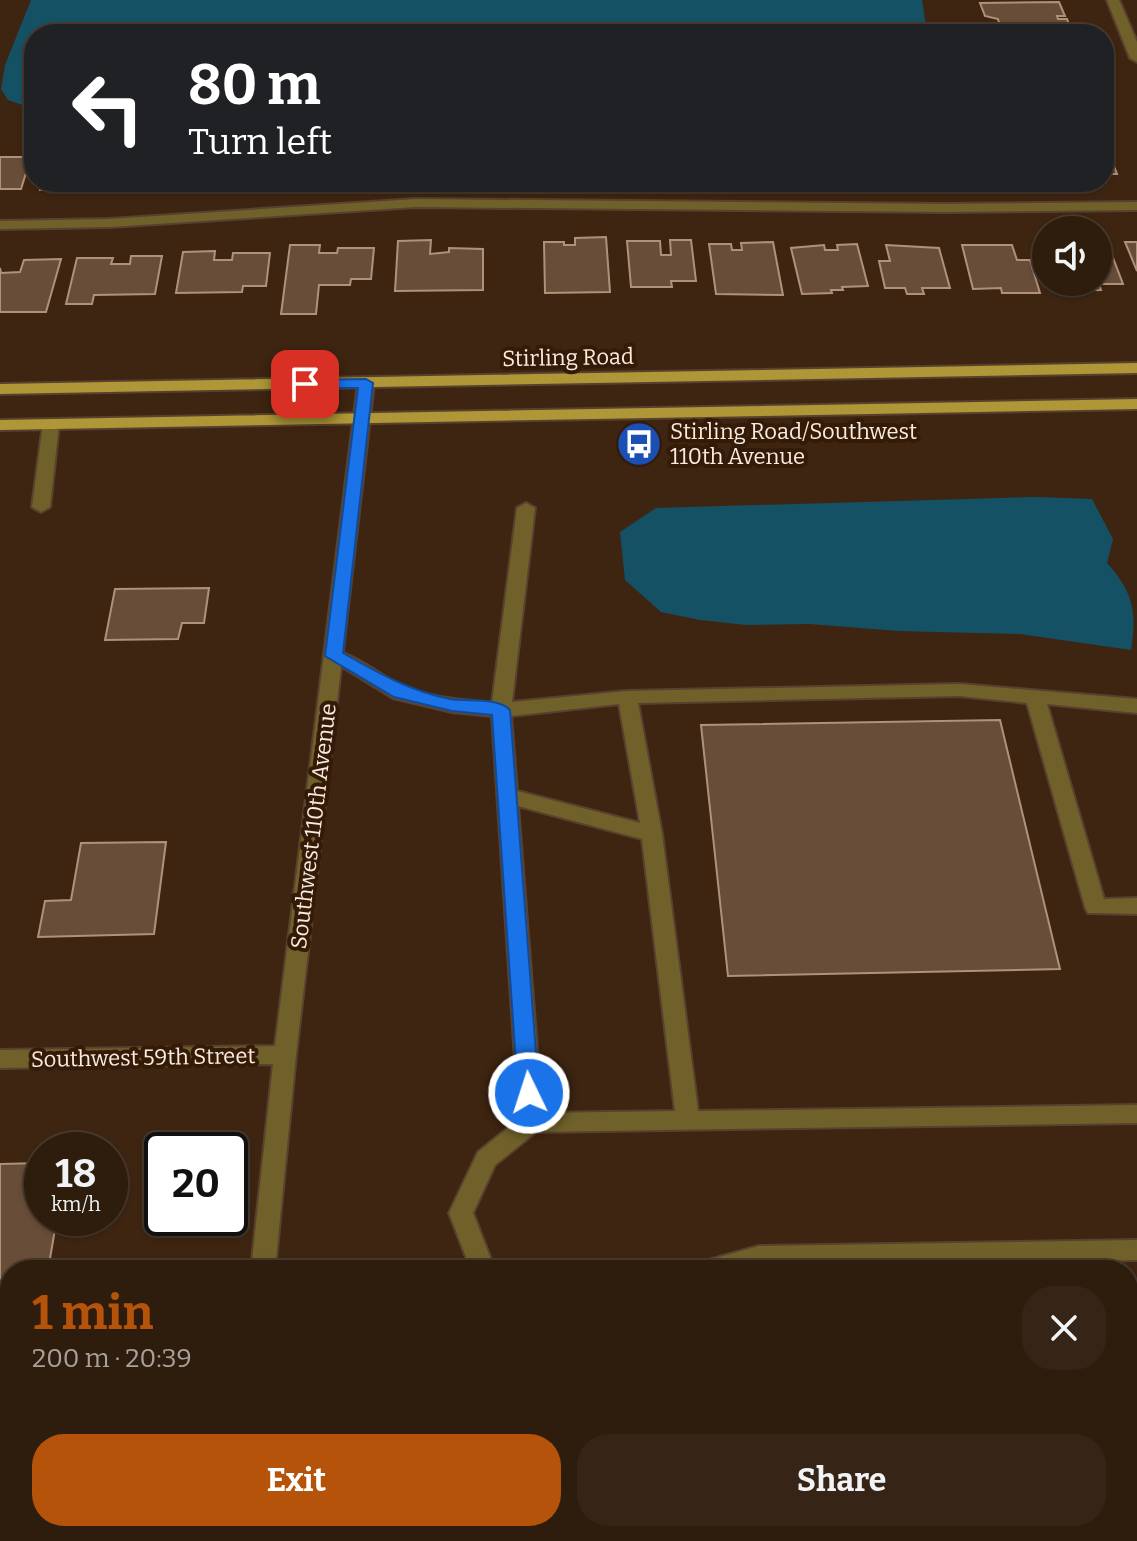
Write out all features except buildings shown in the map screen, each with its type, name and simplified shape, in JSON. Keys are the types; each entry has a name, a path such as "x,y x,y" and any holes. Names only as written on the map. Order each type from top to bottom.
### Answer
{"main road":[{"name":"Stirling Road","path":"0,389 1137,368"},
{"path":"0,425 1137,404"}],"street":[{"path":"1113,0 1137,58"},
{"path":"0,225 110,223 416,203 946,208 1137,206"},
{"name":"Southwest 110th Avenue","path":"264,1260 285,1055 366,383"},
{"path":"41,507 51,424"},
{"path":"526,508 501,710 531,1123"},
{"path":"334,656 400,693 452,705 501,710 627,697 959,690 1137,706"},
{"path":"1035,696 1096,907 1137,906"},
{"path":"627,697 652,834 688,1120"},
{"path":"507,796 652,834"},
{"name":"Southwest 59th Street","path":"0,1059 285,1055"},
{"path":"479,1260 461,1213 486,1159 531,1123 1137,1114"},
{"path":"744,1260 759,1256 1137,1250"}],"water":[{"path":"31,0 922,0 926,24 24,24 24,106 8,100 1,89 5,65"},
{"path":"1036,497 1092,499 1113,539 1107,563 1123,583 1131,603 1131,650 1020,634 899,631 809,624 746,625 700,620 661,612 625,580 620,532 656,508"}],"place":[{"name":"Stirling Road/Southwest 110th Avenue","path":"639,444"}],"route":[{"path":"305,384 366,383 334,656 400,693 452,705 501,710 529,1093"}]}
